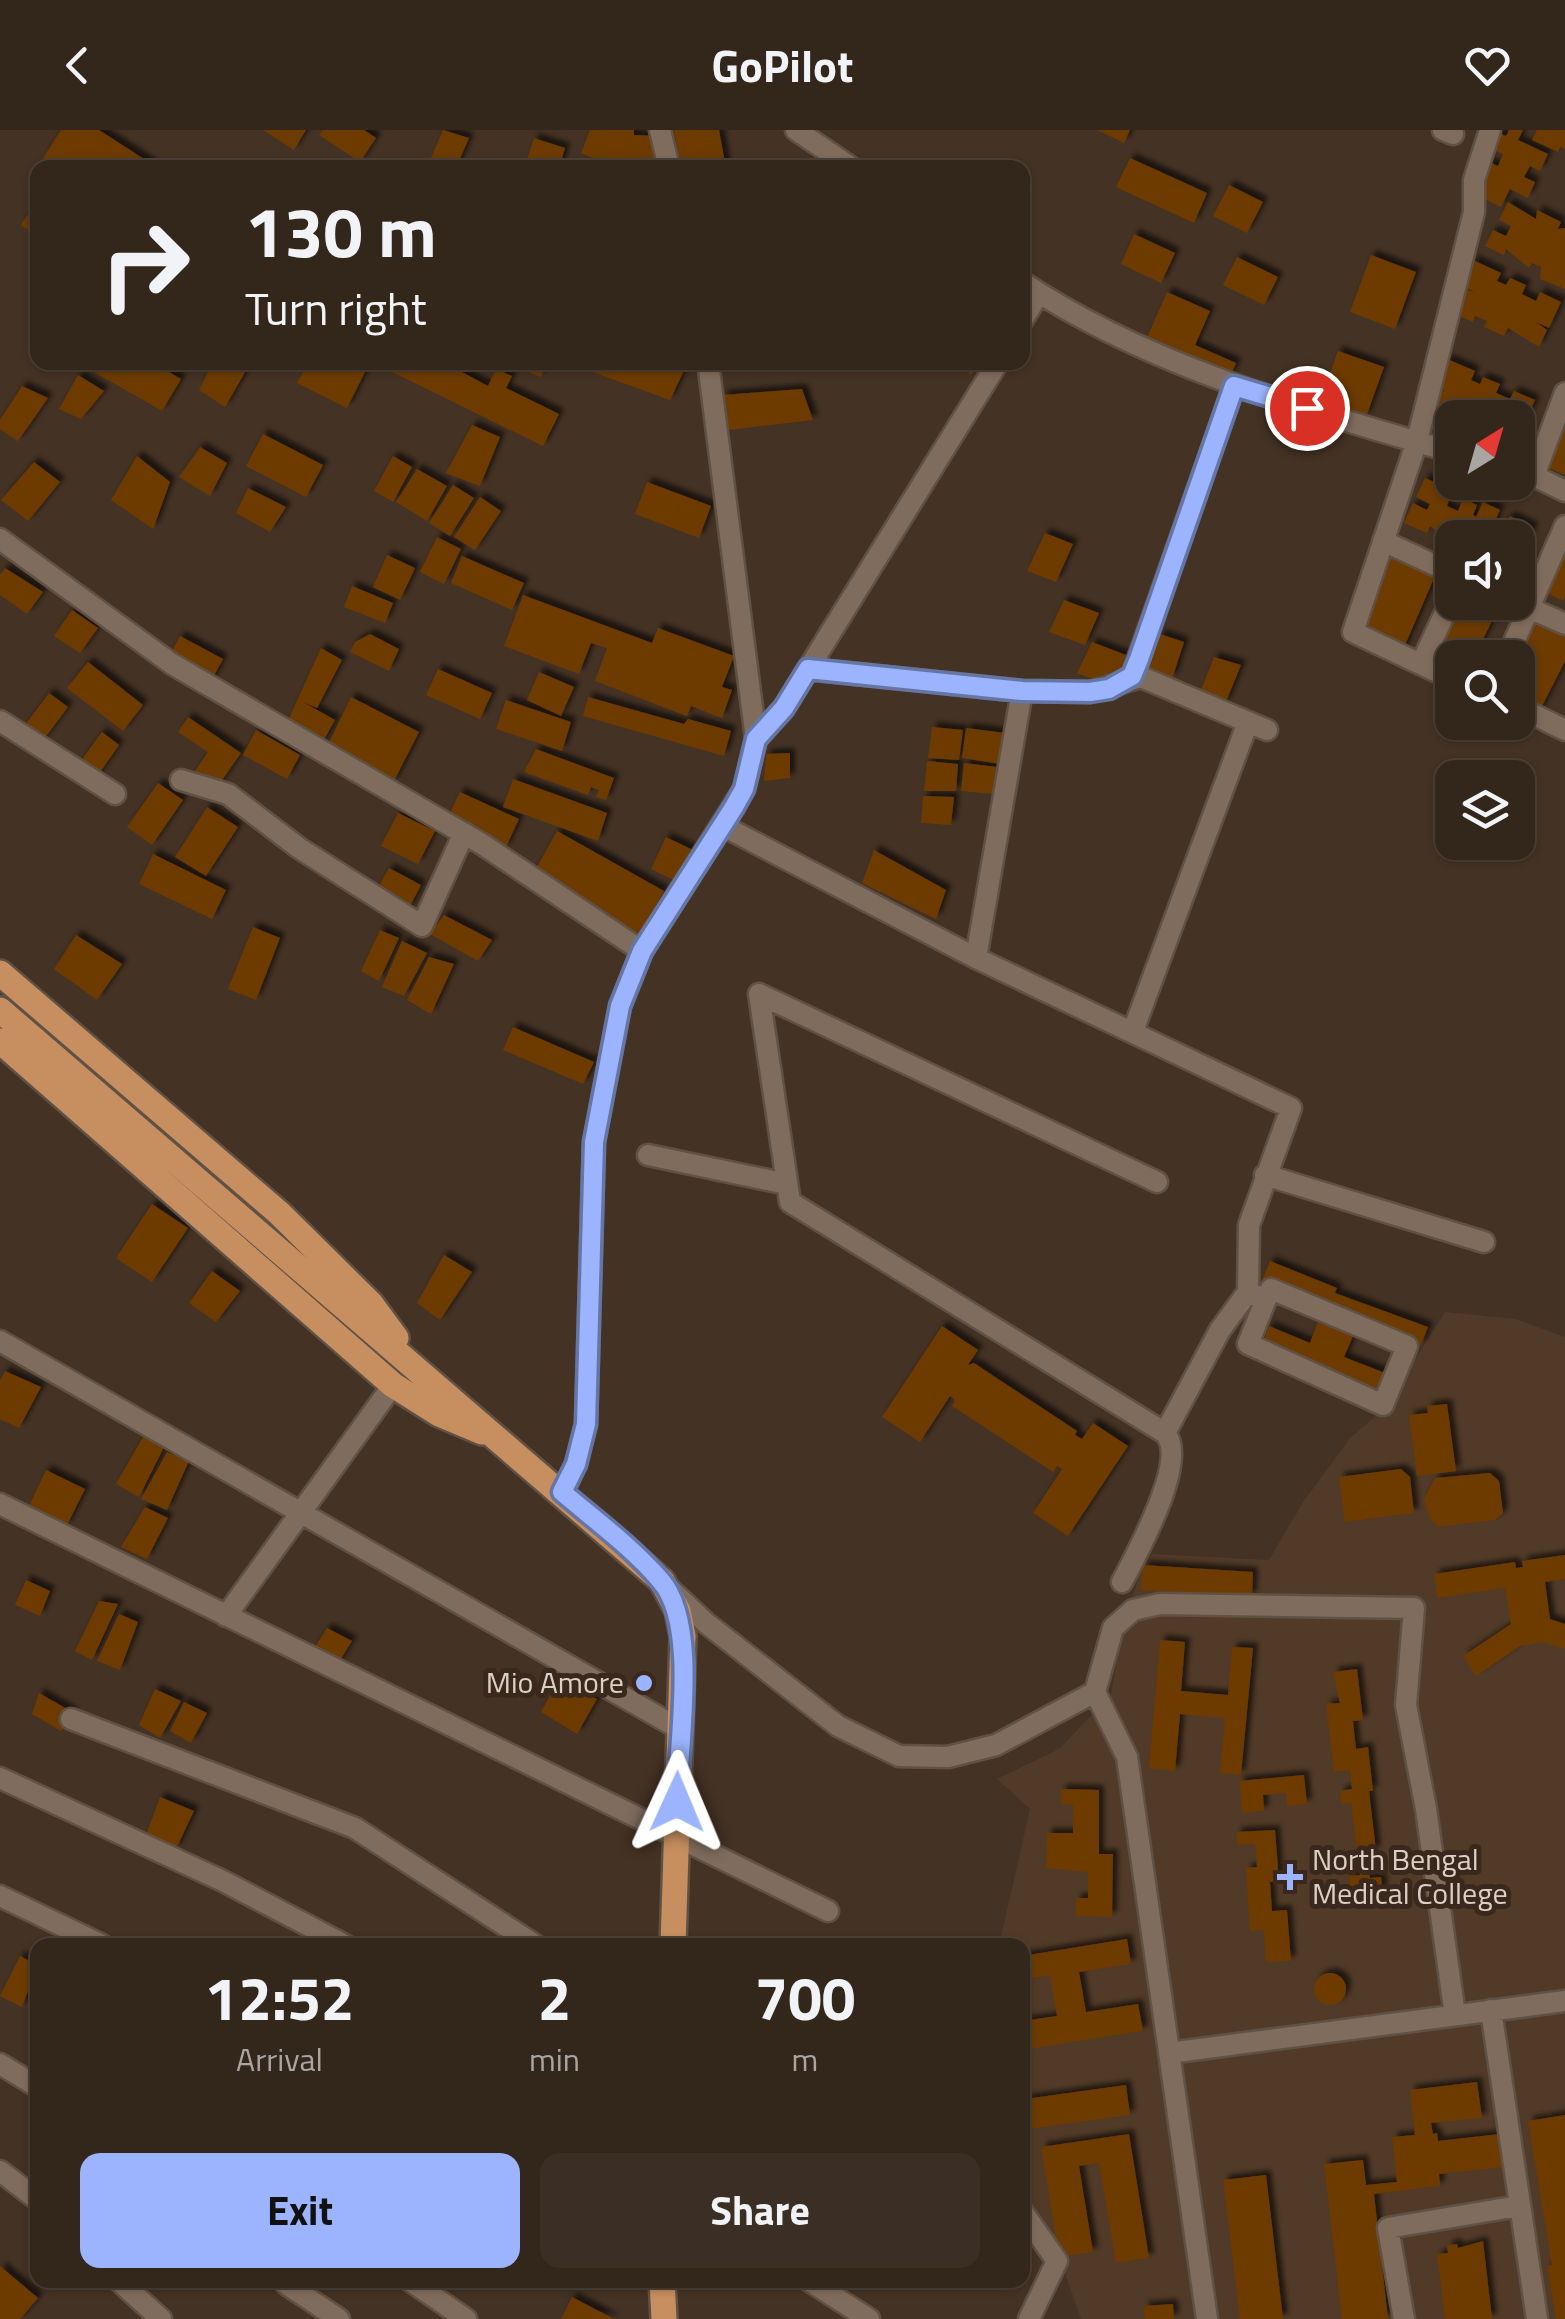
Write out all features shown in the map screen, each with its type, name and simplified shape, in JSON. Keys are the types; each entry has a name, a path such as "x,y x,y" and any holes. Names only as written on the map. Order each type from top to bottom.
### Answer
{"main road":[{"path":"0,973 292,1225 371,1304 391,1328 404,1356"},
{"path":"0,1010 662,1581 678,1611 683,1636 672,1938"},
{"path":"0,1041 393,1385 438,1414 500,1439"},
{"path":"663,2288 668,2317"}],"street":[{"path":"660,130 666,160"},
{"path":"796,130 840,160"},
{"path":"1435,671 1353,632 1416,441 1474,212 1474,180 1490,130"},
{"path":"1031,288 1234,386 1435,447"},
{"path":"562,1492 576,1464 586,1424 598,1118 620,1006 642,951 744,789 756,739 709,370"},
{"path":"756,739 784,708 993,370"},
{"path":"808,669 1022,691 1090,692 1109,689 1132,676 1234,386"},
{"path":"1535,455 1565,393"},
{"path":"1535,478 1565,492"},
{"path":"1535,582 1565,526"},
{"path":"0,539 172,664 464,833 642,951"},
{"path":"1384,541 1435,566"},
{"path":"1535,611 1565,624"},
{"path":"1421,664 1442,620"},
{"path":"1132,676 1258,726 1133,1031"},
{"path":"976,958 1022,691"},
{"path":"1535,714 1564,725"},
{"path":"0,721 116,794"},
{"path":"181,780 228,794 299,848 422,926 464,833"},
{"path":"723,826 976,958 1290,1108 1248,1225 1257,1296 1248,1344 1383,1404 1407,1346 1270,1289 1257,1296 1220,1330 1165,1433"},
{"path":"1157,1182 759,994 790,1202 1165,1433 1172,1443 1169,1472 1121,1590 1095,1692 1127,1757 1206,2319"},
{"path":"648,1154 787,1184"},
{"path":"1266,1175 1484,1242"},
{"path":"0,1341 678,1728"},
{"path":"226,1616 302,1516 393,1385"},
{"path":"0,1504 828,1912"},
{"path":"662,1581 706,1623 838,1726 899,1756 948,1758 996,1745 1095,1692"},
{"path":"1108,1636 1133,1610 1160,1604 1414,1608 1406,1705 1429,1826 1455,2015"},
{"path":"71,1719 355,1828 524,1938"},
{"path":"0,1778 222,1881 332,1938"},
{"path":"0,1896 87,1938"},
{"path":"1170,2052 1565,2001"},
{"path":"1492,2010 1537,2319"},
{"path":"0,2064 30,2082"},
{"path":"0,2171 30,2194"},
{"path":"1404,2319 1388,2228 1518,2206"},
{"path":"1029,2319 1057,2261 1030,2222"},
{"path":"127,2288 161,2319"},
{"path":"292,2288 340,2319"},
{"path":"421,2288 466,2319"},
{"path":"821,2288 869,2319"}],"shaded area":[{"name":"North Bengal Medical College","path":"1445,1312 1516,1319 1565,1337 1565,2319 1081,2319 1061,2262 1030,2222 1030,1938 1001,1938 1030,1809 997,1779 1059,1749 1111,1695 1121,1634 1141,1569 1152,1554 1269,1560 1303,1502 1351,1437 1384,1409"}],"building":[{"path":"61,130 99,130 146,160 46,160 43,158"},
{"path":"263,130 306,130 294,150"},
{"path":"323,130 364,130 376,138 361,160 357,160 319,135"},
{"path":"443,130 469,138 459,160 431,158"},
{"path":"590,130 634,130 634,135 658,136 657,160 598,160 581,153"},
{"path":"674,130 719,130 725,160 680,160"},
{"path":"1097,130 1130,130 1124,143"},
{"path":"1509,130 1523,130 1518,140 1548,154 1540,171 1530,166 1524,177 1535,182 1528,198 1510,189 1501,207 1479,196 1487,179 1481,176 1487,161 1498,166 1503,154 1490,148 1497,132 1506,136"},
{"path":"1537,130 1565,130 1565,149 1560,147 1558,152 1532,140"},
{"path":"534,138 565,148 561,160 527,160"},
{"path":"1130,158 1207,193 1194,223 1116,187"},
{"path":"1229,185 1263,202 1247,233 1213,216"},
{"path":"1508,202 1536,219 1537,210 1561,222 1558,229 1565,228 1565,289 1540,279 1541,267 1532,263 1529,268 1506,249 1504,255 1485,246 1493,230 1506,236 1511,226 1499,220"},
{"path":"30,211 30,231 21,225"},
{"path":"1134,234 1175,253 1161,283 1121,264"},
{"path":"1371,255 1416,272 1395,329 1350,312"},
{"path":"1237,257 1278,277 1264,305 1223,285"},
{"path":"1473,260 1501,273 1497,281 1506,285 1510,278 1526,285 1522,294 1536,301 1540,292 1561,302 1549,328 1536,322 1547,330 1539,347 1508,328 1504,336 1484,327 1487,321 1475,316 1473,322 1452,313 1463,289 1475,292 1462,287"},
{"path":"1167,292 1210,311 1195,345 1236,363 1230,377 1146,340"},
{"path":"1338,351 1384,367 1366,417 1320,401"},
{"path":"1447,359 1475,371 1471,380 1480,384 1483,377 1500,384 1496,393 1510,399 1514,391 1535,400 1435,400 1435,416 1426,412 1436,387 1448,393 1435,385"},
{"path":"91,370 166,370 181,379 162,411"},
{"path":"209,370 246,370 225,407 199,390"},
{"path":"304,370 366,370 347,408 297,383"},
{"path":"388,370 458,370 488,386 496,370 512,376 506,388 559,414 543,446"},
{"path":"524,370 544,370 541,377"},
{"path":"587,370 684,370 670,400"},
{"path":"78,375 104,391 81,419 59,409"},
{"path":"22,386 48,398 18,441 0,429 0,420"},
{"path":"802,389 813,420 728,430 722,395"},
{"path":"1565,410 1565,475 1540,464 1552,434 1560,439 1563,434 1556,431"},
{"path":"472,425 500,437 480,486 446,473"},
{"path":"263,434 323,465 306,497 246,466"},
{"path":"200,447 227,463 210,496 179,477"},
{"path":"137,456 170,482 153,529 111,500"},
{"path":"393,456 412,467 393,502 374,491"},
{"path":"34,462 60,482 28,521 1,500"},
{"path":"417,469 447,486 427,521 396,502"},
{"path":"1425,478 1435,482 1435,500 1449,500 1447,506 1458,511 1462,500 1477,505 1473,515 1476,517 1483,502 1500,510 1495,520 1435,520 1435,530 1430,526 1427,533 1404,523 1413,503 1427,510 1430,504 1416,497"},
{"path":"647,482 711,506 699,538 635,514"},
{"path":"453,485 474,498 450,536 429,523"},
{"path":"248,488 286,507 270,532 236,513"},
{"path":"480,497 501,511 475,550 454,537"},
{"path":"1045,533 1073,544 1056,582 1027,571"},
{"path":"437,537 461,549 444,584 420,572"},
{"path":"1385,545 1435,568 1435,576 1402,652 1356,629"},
{"path":"1565,548 1565,597 1563,601 1542,590"},
{"path":"387,555 415,568 400,600 373,587"},
{"path":"462,556 524,583 512,610 451,583"},
{"path":"5,568 43,592 27,614 0,595 0,575"},
{"path":"352,586 393,603 385,623 344,607"},
{"path":"523,595 652,643 658,628 734,656 722,687 732,690 722,718 691,706 687,716 595,681 607,648 591,643 579,674 504,646"},
{"path":"1064,600 1099,613 1085,645 1049,632"},
{"path":"72,610 98,628 80,653 54,636"},
{"path":"1535,616 1565,627 1565,661 1538,714 1535,640 1523,640 1529,620 1535,620"},
{"path":"1445,620 1492,620 1483,640 1436,640"},
{"path":"370,634 399,649 389,671 350,652 355,642"},
{"path":"1160,634 1184,642 1172,679 1146,670"},
{"path":"180,636 223,659 210,683 167,660"},
{"path":"1092,642 1126,655 1118,679 1093,679 1077,673"},
{"path":"1435,642 1435,665 1426,661"},
{"path":"321,648 342,660 317,708 303,702 335,720 321,745 286,725"},
{"path":"1214,657 1241,665 1225,704 1199,695"},
{"path":"88,662 143,705 123,731 67,688"},
{"path":"438,669 492,693 480,719 426,695"},
{"path":"539,672 574,687 561,716 527,700"},
{"path":"49,693 68,707 41,743 22,729"},
{"path":"351,697 419,732 393,783 326,749"},
{"path":"588,697 684,724 688,719 731,731 724,756 583,716"},
{"path":"506,700 571,722 562,751 496,729"},
{"path":"188,717 241,753 218,786 190,778 208,752 178,732"},
{"path":"932,727 963,730 959,760 928,758"},
{"path":"966,728 1005,733 1001,764 962,758"},
{"path":"256,730 300,755 287,779 243,755"},
{"path":"102,732 119,745 96,778 78,765"},
{"path":"536,749 614,778 606,800 596,797 599,790 591,787 588,795 524,772"},
{"path":"790,753 790,778 764,781 766,754"},
{"path":"927,761 958,764 956,791 924,791"},
{"path":"964,763 997,767 994,794 961,791"},
{"path":"513,779 607,813 598,841 503,807"},
{"path":"158,783 183,800 152,845 127,827"},
{"path":"460,792 519,819 505,849 446,821"},
{"path":"923,796 954,797 951,825 921,823"},
{"path":"207,807 238,827 206,876 175,857"},
{"path":"398,813 435,831 418,864 381,846"},
{"path":"557,831 664,891 639,936 532,876"},
{"path":"666,837 693,850 678,882 651,869"},
{"path":"874,850 946,890 936,919 862,883"},
{"path":"153,854 226,890 212,919 139,884"},
{"path":"389,868 421,885 408,910 375,893"},
{"path":"444,915 492,940 478,961 430,934"},
{"path":"253,927 280,938 256,1000 228,989"},
{"path":"380,930 399,938 379,981 361,971"},
{"path":"76,935 122,964 97,1000 54,969"},
{"path":"402,941 427,953 404,996 382,987"},
{"path":"429,957 454,964 431,1014 407,1000"},
{"path":"513,1027 594,1062 583,1084 503,1050"},
{"path":"152,1204 188,1228 152,1282 116,1258"},
{"path":"444,1255 472,1272 440,1320 417,1303"},
{"path":"1270,1261 1337,1288 1335,1293 1428,1327 1421,1345 1360,1320 1344,1357 1385,1373 1377,1392 1262,1345 1269,1326 1310,1343 1320,1316 1298,1295 1262,1281"},
{"path":"212,1271 240,1291 216,1322 189,1303"},
{"path":"942,1326 978,1350 968,1365 974,1363 1077,1431 1075,1435 1082,1439 1093,1423 1128,1446 1068,1536 1033,1513 1062,1469 1057,1466 1053,1472 952,1406 955,1400 950,1396 920,1442 882,1417"},
{"path":"5,1371 41,1387 19,1428 0,1419 0,1381"},
{"path":"1447,1404 1456,1471 1417,1476 1409,1415 1428,1413 1427,1406"},
{"path":"143,1437 164,1447 139,1497 116,1484"},
{"path":"167,1452 189,1461 167,1510 141,1499"},
{"path":"1401,1469 1410,1477 1414,1513 1345,1522 1339,1477"},
{"path":"46,1470 85,1489 66,1527 28,1508"},
{"path":"1490,1473 1499,1481 1503,1513 1495,1520 1438,1527 1430,1519 1424,1499 1435,1478"},
{"path":"145,1507 168,1518 147,1559 121,1547"},
{"path":"1565,1555 1565,1579 1545,1582 1550,1619 1565,1624 1565,1649 1543,1642 1520,1646 1476,1676 1463,1656 1511,1624 1505,1588 1437,1598 1434,1574 1515,1562 1516,1568 1523,1567 1522,1561"},
{"path":"1143,1565 1253,1572 1252,1597 1141,1590"},
{"path":"26,1580 50,1591 40,1616 15,1605"},
{"path":"99,1601 118,1604 92,1660 75,1651"},
{"path":"119,1614 138,1622 120,1670 97,1661"},
{"path":"327,1628 352,1641 337,1665 312,1652"},
{"path":"1160,1640 1185,1642 1181,1691 1228,1695 1232,1647 1253,1648 1241,1775 1220,1773 1225,1718 1180,1714 1175,1771 1149,1768"},
{"path":"1357,1669 1363,1720 1353,1721 1356,1749 1368,1747 1376,1851 1366,1852 1370,1878 1381,1877 1383,1891 1351,1895 1349,1876 1360,1875 1351,1803 1341,1804 1340,1791 1352,1789 1350,1770 1334,1772 1326,1704 1340,1703 1333,1672"},
{"path":"559,1679 597,1699 577,1734 541,1712"},
{"path":"155,1689 181,1701 160,1738 139,1725"},
{"path":"39,1693 74,1713 61,1731 32,1714"},
{"path":"184,1702 207,1713 191,1743 170,1731"},
{"path":"1304,1775 1307,1804 1287,1806 1286,1793 1263,1795 1264,1811 1242,1813 1239,1781"},
{"path":"1061,1789 1099,1790 1099,1854 1113,1854 1112,1917 1076,1916 1076,1898 1088,1898 1088,1872 1046,1868 1047,1833 1073,1833 1073,1804 1061,1804"},
{"path":"160,1797 194,1811 176,1849 145,1838"},
{"path":"1275,1830 1279,1881 1270,1882 1272,1911 1287,1910 1291,1961 1266,1962 1264,1930 1250,1931 1246,1868 1257,1867 1255,1844 1237,1845 1236,1832"},
{"path":"1127,1939 1131,1964 1079,1972 1086,2012 1138,2004 1143,2031 1030,2049 1030,2020 1057,2016 1050,1975 1030,1979 1030,1955"},
{"path":"20,1956 30,1961 30,1986 22,2007 0,1996"},
{"path":"1330,1973 1342,1977 1346,1989 1342,2001 1330,2005 1318,2001 1314,1989 1318,1977"},
{"path":"1477,2082 1482,2118 1431,2123 1433,2134 1437,2133 1438,2141 1500,2134 1504,2167 1439,2174 1440,2186 1374,2194 1388,2319 1342,2319 1324,2164 1363,2160 1366,2185 1397,2182 1392,2137 1415,2135 1410,2090"},
{"path":"1126,2085 1130,2115 1030,2129 1030,2098"},
{"path":"1565,2115 1565,2319 1556,2319 1547,2266 1552,2265 1528,2121"},
{"path":"1129,2134 1149,2258 1116,2263 1099,2163 1079,2166 1093,2252 1059,2257 1041,2147"},
{"path":"1266,2175 1283,2319 1240,2319 1223,2180"},
{"path":"1483,2241 1492,2319 1445,2319 1437,2254 1448,2253 1447,2245 1457,2244 1458,2248"},
{"path":"0,2266 38,2298 20,2319 0,2319"},
{"path":"572,2297 614,2319 561,2319"},
{"path":"1173,2304 1174,2319 1145,2319 1144,2306"}],"place":[{"name":"Mio Amore","path":"644,1683"},
{"name":"North Bengal Medical College","path":"1290,1877"}],"route":[{"path":"677,1802 684,1671 678,1611 662,1581 562,1492 576,1464 586,1424 596,1197 594,1142 620,1006 642,951 744,789 756,739 784,708 808,669 1022,691 1090,692 1123,682 1132,676 1139,659 1234,386 1307,408"}]}
